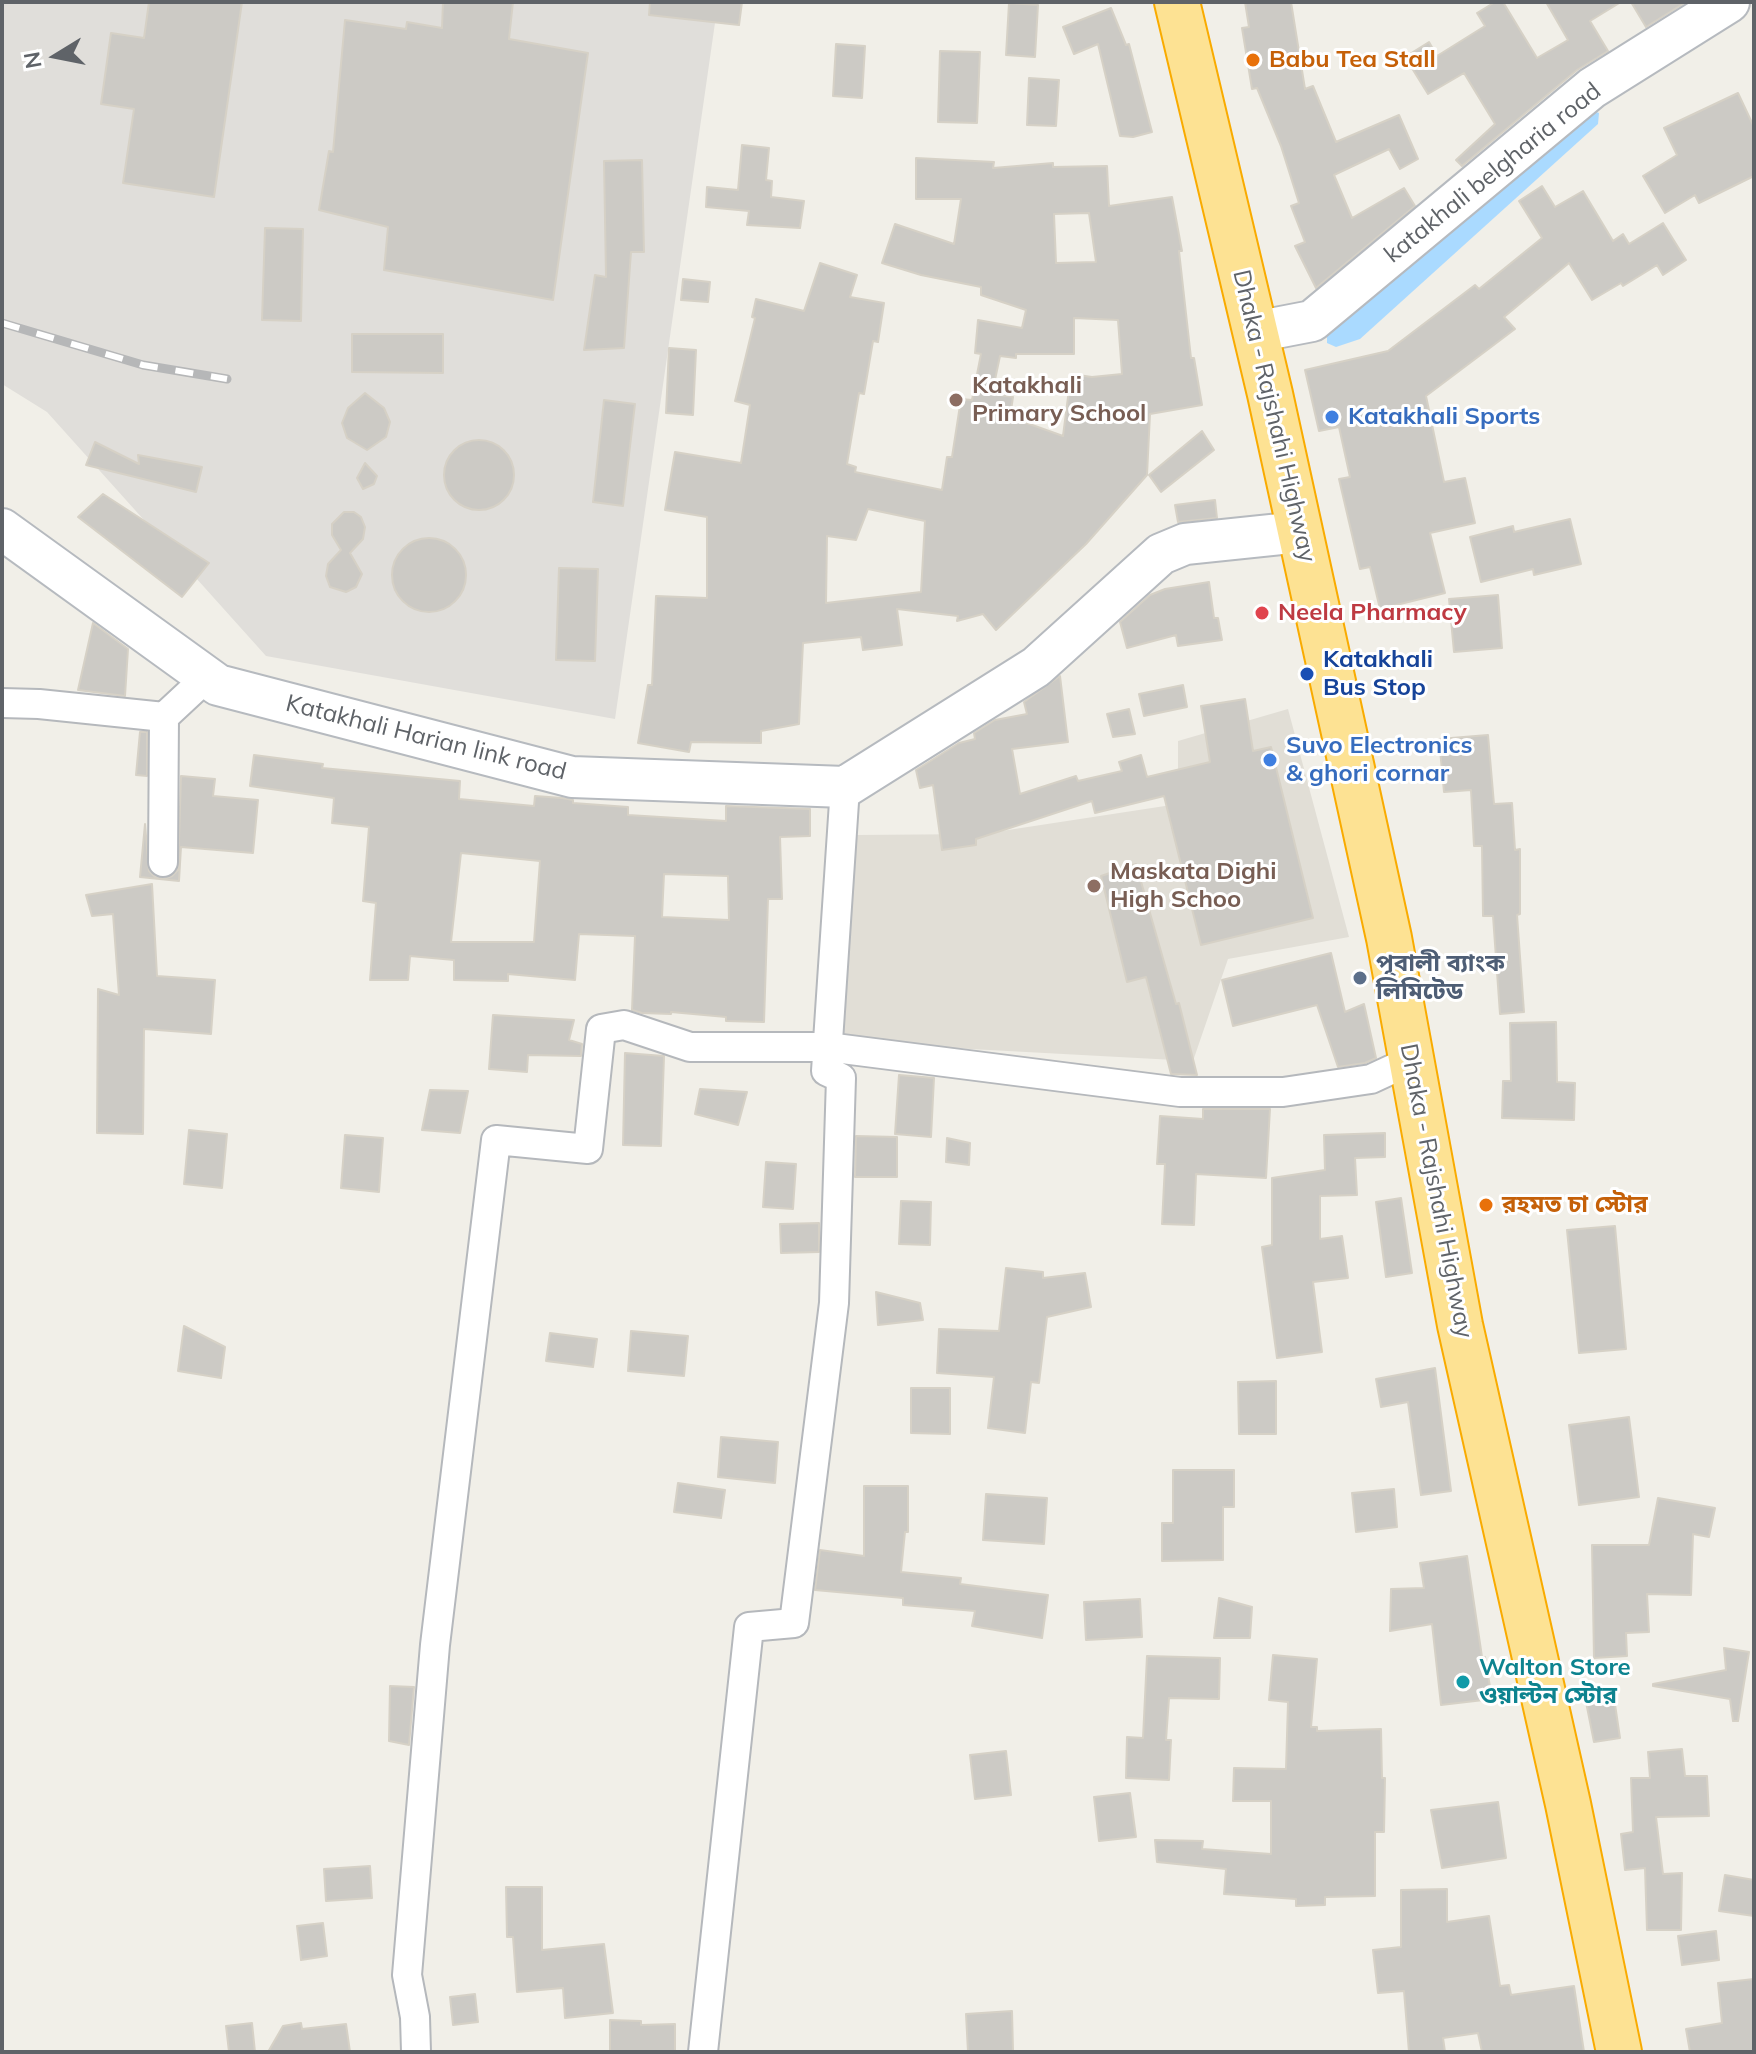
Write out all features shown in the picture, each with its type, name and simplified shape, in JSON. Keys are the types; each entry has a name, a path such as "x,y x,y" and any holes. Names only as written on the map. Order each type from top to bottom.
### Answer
{"highway":[{"name":"Dhaka - Rajshahi Highway","path":"1177,2 1255,332 1389,938 1460,1325 1568,1804 1619,2052"}],"street":[{"name":"katakhali belgharia road","path":"1255,332 1312,321 1592,88 1729,2"},
{"name":"Katakhali Harian link road","path":"2,529 218,685 572,777 845,787"},
{"path":"703,2052 749,1627 794,1623 832,1318 841,1078 826,1071 845,787 1036,667 1161,554 1185,544 1300,532"},
{"path":"163,862 164,717 207,677"},
{"path":"2,703 164,717"},
{"path":"416,2052 415,2017 407,1975 435,1645 496,1140 588,1149 601,1029 624,1025 690,1047 827,1047 1180,1092 1283,1092 1371,1079 1412,1060"}],"shaded area":[{"path":"2,2 718,2 615,719 266,656 47,412 2,384"},
{"name":"Maskata Dighi High Schoo","path":"1288,709 1349,937 1228,959 1193,1061 841,1042 856,835 982,834 1178,804 1178,741"}],"water":[{"path":"1594,111 1599,113 1598,124 1360,339 1336,347 1327,343 1327,336 1334,328"}],"building":[{"path":"149,2 242,2 214,197 123,183 134,109 101,104 111,33 144,38"},
{"path":"443,2 513,2 509,39 588,53 553,300 384,270 388,227 319,210 329,151 333,152 345,20 406,29 407,22 442,28"},
{"path":"650,2 742,2 739,25 649,15"},
{"path":"1245,2 1291,2 1305,89 1313,86 1336,142 1399,115 1418,159 1400,169 1389,149 1334,175 1352,218 1404,188 1415,206 1316,288 1295,246 1305,242 1291,206 1299,203 1281,146 1257,88 1252,89 1242,28 1249,27"},
{"path":"1495,2 1503,2 1537,58 1568,40 1546,2 1621,2 1590,21 1608,51 1577,70 1462,166 1456,160 1495,124 1464,73 1428,94 1405,57 1429,42 1437,56 1485,26 1477,13"},
{"path":"1631,2 1686,2 1646,27"},
{"path":"1009,3 1038,5 1035,57 1006,55"},
{"path":"1111,8 1126,45 1129,44 1152,132 1133,137 1120,136 1098,44 1074,54 1063,27"},
{"path":"836,44 865,46 862,98 833,96"},
{"path":"940,51 980,52 977,123 938,122"},
{"path":"1029,78 1059,80 1056,126 1027,125"},
{"path":"1738,93 1754,127 1754,176 1699,203 1695,195 1665,213 1643,176 1677,155 1664,128"},
{"path":"742,145 769,148 766,180 772,181 771,197 804,201 800,228 747,225 749,211 706,207 707,187 738,190"},
{"path":"916,158 994,162 993,168 1053,163 1053,167 1107,166 1109,206 1172,197 1182,251 1179,251 1191,358 1194,358 1202,405 1150,414 1147,475 1086,544 996,630 983,614 957,621 958,616 897,609 902,645 863,650 861,637 803,643 799,724 761,731 761,743 691,742 689,752 638,743 648,685 652,685 656,596 707,598 707,517 665,510 675,452 741,463 750,405 735,401 755,318 752,317 756,299 804,311 820,263 857,275 850,297 884,303 878,342 873,341 864,394 859,393 847,464 856,467 855,472 942,490 947,457 952,457 961,399 972,400 981,354 975,353 978,320 1022,328 1026,310 981,295 981,287 921,275 882,263 895,224 954,244 961,199 916,199","holes":["1089,213 1096,262 1056,263 1054,214","1074,318 1118,320 1122,374 1092,377 1071,374 1063,436 1010,417 1013,397 992,394 1000,356 1016,358 1016,354 1074,354","868,509 925,521 921,592 826,603 827,536 856,540"]},
{"path":"642,160 644,252 631,252 624,348 584,350 595,275 606,277 604,161"},
{"path":"1542,186 1555,207 1583,191 1613,241 1623,234 1629,244 1663,223 1686,260 1663,275 1657,265 1592,300 1569,263 1504,317 1515,329 1426,396 1444,482 1465,478 1475,523 1430,533 1445,593 1380,609 1370,567 1360,569 1339,479 1350,477 1339,427 1319,431 1305,370 1388,351 1475,285 1479,289 1542,238 1519,201"},
{"path":"265,228 303,229 301,321 262,320"},
{"path":"683,279 710,282 708,302 681,300"},
{"path":"352,334 443,334 443,373 352,372"},
{"path":"669,348 696,350 693,415 666,413"},
{"path":"365,393 384,408 390,422 386,437 367,450 347,438 342,423 348,408"},
{"path":"604,400 635,404 623,506 593,502"},
{"path":"1202,431 1214,450 1161,492 1149,475"},
{"path":"479,440 504,450 514,475 504,500 479,510 454,500 444,475 454,450"},
{"path":"95,442 139,464 138,455 202,467 196,492 86,465"},
{"path":"365,463 377,476 374,484 363,489 357,478"},
{"path":"103,494 209,563 182,597 78,517"},
{"path":"1215,500 1217,518 1178,522 1175,505"},
{"path":"344,512 354,512 361,517 365,527 363,539 350,553 362,574 356,587 346,592 330,587 326,576 328,564 341,550 332,535 332,524"},
{"path":"1570,519 1581,564 1534,575 1533,569 1481,582 1470,537 1513,526 1514,532"},
{"path":"429,538 450,544 460,554 466,575 460,596 450,606 429,612 408,606 398,596 392,575 398,554 408,544"},
{"path":"559,568 598,569 595,661 556,660"},
{"path":"1209,582 1214,618 1218,618 1222,640 1178,646 1176,635 1127,648 1120,622 1150,595 1165,589"},
{"path":"1498,595 1502,648 1454,652 1449,599"},
{"path":"93,623 128,649 125,696 78,690"},
{"path":"1060,676 1068,742 1012,749 1020,794 1076,776 1078,781 1122,771 1119,762 1141,755 1147,777 1210,762 1201,706 1245,699 1253,751 1271,747 1313,918 1201,945 1164,796 1095,813 1092,801 976,839 976,845 942,850 933,785 920,788 916,770 959,743 975,739 974,733 995,720 1027,714 1024,702"},
{"path":"1183,685 1187,707 1144,716 1139,694"},
{"path":"1129,709 1135,734 1113,737 1107,714"},
{"path":"140,732 147,732 147,776 136,775"},
{"path":"1488,735 1494,804 1512,803 1515,850 1520,849 1520,914 1517,915 1524,1012 1500,1014 1493,916 1483,916 1482,846 1474,846 1471,790 1444,792 1439,739"},
{"path":"254,755 323,764 322,768 460,781 459,799 534,806 535,796 562,798 573,800 573,803 628,807 628,815 726,821 726,806 810,809 810,836 780,837 782,899 768,899 764,1022 726,1021 726,1017 632,1010 635,936 579,934 575,980 508,974 508,981 454,980 454,960 410,956 408,980 370,980 376,903 363,901 369,827 332,823 334,798 250,786","holes":["461,853 540,861 534,942 451,942","664,874 728,876 729,920 662,917"]},
{"path":"181,776 215,779 213,796 258,800 253,853 181,847 179,881 140,877 145,824 149,871 155,877 164,879 178,870"},
{"path":"1136,864 1176,1004 1179,1003 1197,1075 1171,1074 1146,977 1127,982 1101,876"},
{"path":"152,884 157,976 215,980 211,1034 144,1029 143,1134 97,1133 98,989 119,995 113,914 92,916 86,895"},
{"path":"1331,953 1345,1012 1364,1004 1376,1058 1338,1067 1317,1005 1233,1026 1222,980"},
{"path":"493,1015 574,1020 569,1040 582,1044 581,1056 528,1055 527,1072 489,1069"},
{"path":"1556,1022 1557,1082 1575,1083 1574,1120 1502,1118 1503,1081 1511,1081 1510,1023"},
{"path":"625,1053 664,1056 661,1146 623,1145"},
{"path":"899,1075 934,1078 931,1137 895,1134"},
{"path":"700,1089 747,1092 738,1125 695,1114"},
{"path":"430,1090 468,1091 460,1133 422,1130"},
{"path":"1203,1109 1270,1109 1266,1178 1196,1174 1194,1225 1162,1224 1165,1164 1157,1164 1160,1116 1203,1119"},
{"path":"189,1130 227,1134 222,1188 184,1184"},
{"path":"1385,1133 1385,1157 1355,1158 1357,1195 1320,1196 1320,1239 1342,1236 1348,1278 1313,1282 1322,1352 1277,1358 1262,1247 1272,1245 1272,1178 1325,1170 1324,1135"},
{"path":"345,1135 383,1138 379,1192 341,1188"},
{"path":"856,1136 897,1137 897,1177 855,1177"},
{"path":"947,1138 970,1143 969,1165 946,1162"},
{"path":"766,1162 796,1164 793,1209 763,1207"},
{"path":"1401,1198 1412,1273 1386,1277 1376,1202"},
{"path":"901,1201 931,1202 930,1245 899,1244"},
{"path":"819,1223 819,1252 781,1253 780,1224"},
{"path":"1615,1226 1626,1349 1579,1353 1567,1230"},
{"path":"1006,1268 1043,1272 1043,1278 1085,1273 1091,1307 1047,1317 1039,1383 1031,1382 1025,1433 988,1428 994,1377 937,1373 939,1329 999,1331"},
{"path":"876,1292 920,1303 923,1320 878,1325"},
{"path":"184,1326 225,1347 221,1378 178,1371"},
{"path":"631,1331 688,1336 684,1376 628,1371"},
{"path":"550,1333 597,1339 593,1367 546,1361"},
{"path":"1435,1368 1451,1491 1421,1495 1408,1402 1381,1407 1376,1379"},
{"path":"1276,1381 1276,1434 1239,1434 1238,1382"},
{"path":"911,1388 950,1388 950,1434 911,1433"},
{"path":"1629,1417 1639,1497 1579,1505 1569,1425"},
{"path":"721,1437 778,1442 775,1483 718,1477"},
{"path":"1173,1470 1234,1470 1234,1507 1223,1507 1223,1560 1162,1561 1162,1523 1173,1523"},
{"path":"678,1483 725,1490 721,1518 674,1512"},
{"path":"864,1486 908,1486 908,1532 905,1532 901,1572 961,1578 960,1584 1048,1595 1042,1638 972,1626 975,1611 903,1605 903,1598 815,1590 820,1550 864,1556"},
{"path":"1394,1489 1397,1527 1356,1532 1352,1493"},
{"path":"986,1494 1047,1498 1044,1544 983,1540"},
{"path":"1658,1498 1715,1508 1709,1537 1693,1534 1691,1595 1647,1594 1649,1632 1626,1633 1627,1656 1594,1658 1592,1545 1649,1545"},
{"path":"1467,1556 1482,1657 1485,1657 1492,1699 1441,1705 1432,1624 1390,1631 1391,1589 1424,1588 1420,1563"},
{"path":"1219,1598 1252,1607 1250,1638 1214,1638"},
{"path":"1140,1599 1142,1637 1086,1640 1084,1602"},
{"path":"1724,1648 1749,1652 1738,1721 1733,1721 1730,1699 1653,1686 1726,1670"},
{"path":"1273,1655 1317,1659 1311,1727 1317,1727 1317,1731 1381,1729 1382,1778 1385,1778 1384,1832 1375,1832 1375,1896 1325,1897 1325,1905 1296,1906 1296,1899 1224,1894 1226,1869 1157,1862 1155,1840 1203,1841 1202,1849 1271,1854 1271,1801 1233,1801 1234,1768 1286,1769 1288,1702 1269,1700"},
{"path":"1147,1656 1220,1658 1219,1699 1169,1698 1166,1740 1171,1740 1169,1780 1126,1778 1127,1737 1143,1738"},
{"path":"390,1686 414,1687 409,1745 389,1741"},
{"path":"1613,1691 1620,1738 1594,1742 1585,1697"},
{"path":"1682,1749 1685,1776 1707,1776 1709,1816 1656,1817 1663,1874 1682,1873 1681,1930 1647,1930 1645,1868 1625,1870 1621,1834 1633,1832 1631,1778 1650,1778 1648,1752"},
{"path":"1006,1751 1011,1795 975,1799 970,1755"},
{"path":"1130,1793 1136,1837 1099,1841 1094,1797"},
{"path":"1498,1802 1506,1858 1442,1868 1431,1810"},
{"path":"370,1866 372,1898 326,1901 324,1869"},
{"path":"1725,1875 1754,1880 1754,1916 1719,1911"},
{"path":"506,1887 542,1887 542,1950 604,1944 613,2013 565,2018 563,1988 517,1992 513,1937 507,1937"},
{"path":"1447,1889 1447,1922 1489,1916 1500,1986 1509,1985 1511,1995 1574,1986 1584,2052 1482,2052 1478,2033 1443,2038 1445,2052 1409,2052 1404,1991 1378,1993 1373,1950 1401,1947 1401,1890"},
{"path":"323,1923 327,1956 301,1960 297,1926"},
{"path":"1716,1931 1719,1960 1682,1965 1678,1936"},
{"path":"1754,1979 1754,2052 1690,2052 1686,2029 1722,2023 1718,1983"},
{"path":"475,1994 478,2022 453,2025 450,1997"},
{"path":"1012,2011 1013,2051 968,2052 966,2014"},
{"path":"610,2020 641,2021 641,2025 675,2024 675,2052 610,2052"},
{"path":"252,2023 255,2052 229,2052 226,2026"},
{"path":"301,2023 302,2029 346,2024 350,2052 268,2052 283,2026"}],"railway":[{"path":"2,323 143,365 227,379"}],"place":[{"name":"Babu Tea Stall","path":"1253,60"},
{"name":"Katakhali Primary School","path":"956,400"},
{"name":"Katakhali Sports","path":"1332,417"},
{"name":"Neela Pharmacy","path":"1262,613"},
{"name":"Katakhali Bus Stop","path":"1307,674"},
{"name":"Suvo Electronics & ghori cornar","path":"1270,760"},
{"name":"Maskata Dighi High Schoo","path":"1094,886"},
{"name":"পূবালী ব্যাংক লিমিটেড","path":"1360,978"},
{"name":"রহমত চা স্টোর","path":"1486,1205"},
{"name":"Walton Store ওয়াল্টন স্টোর","path":"1463,1682"}]}
